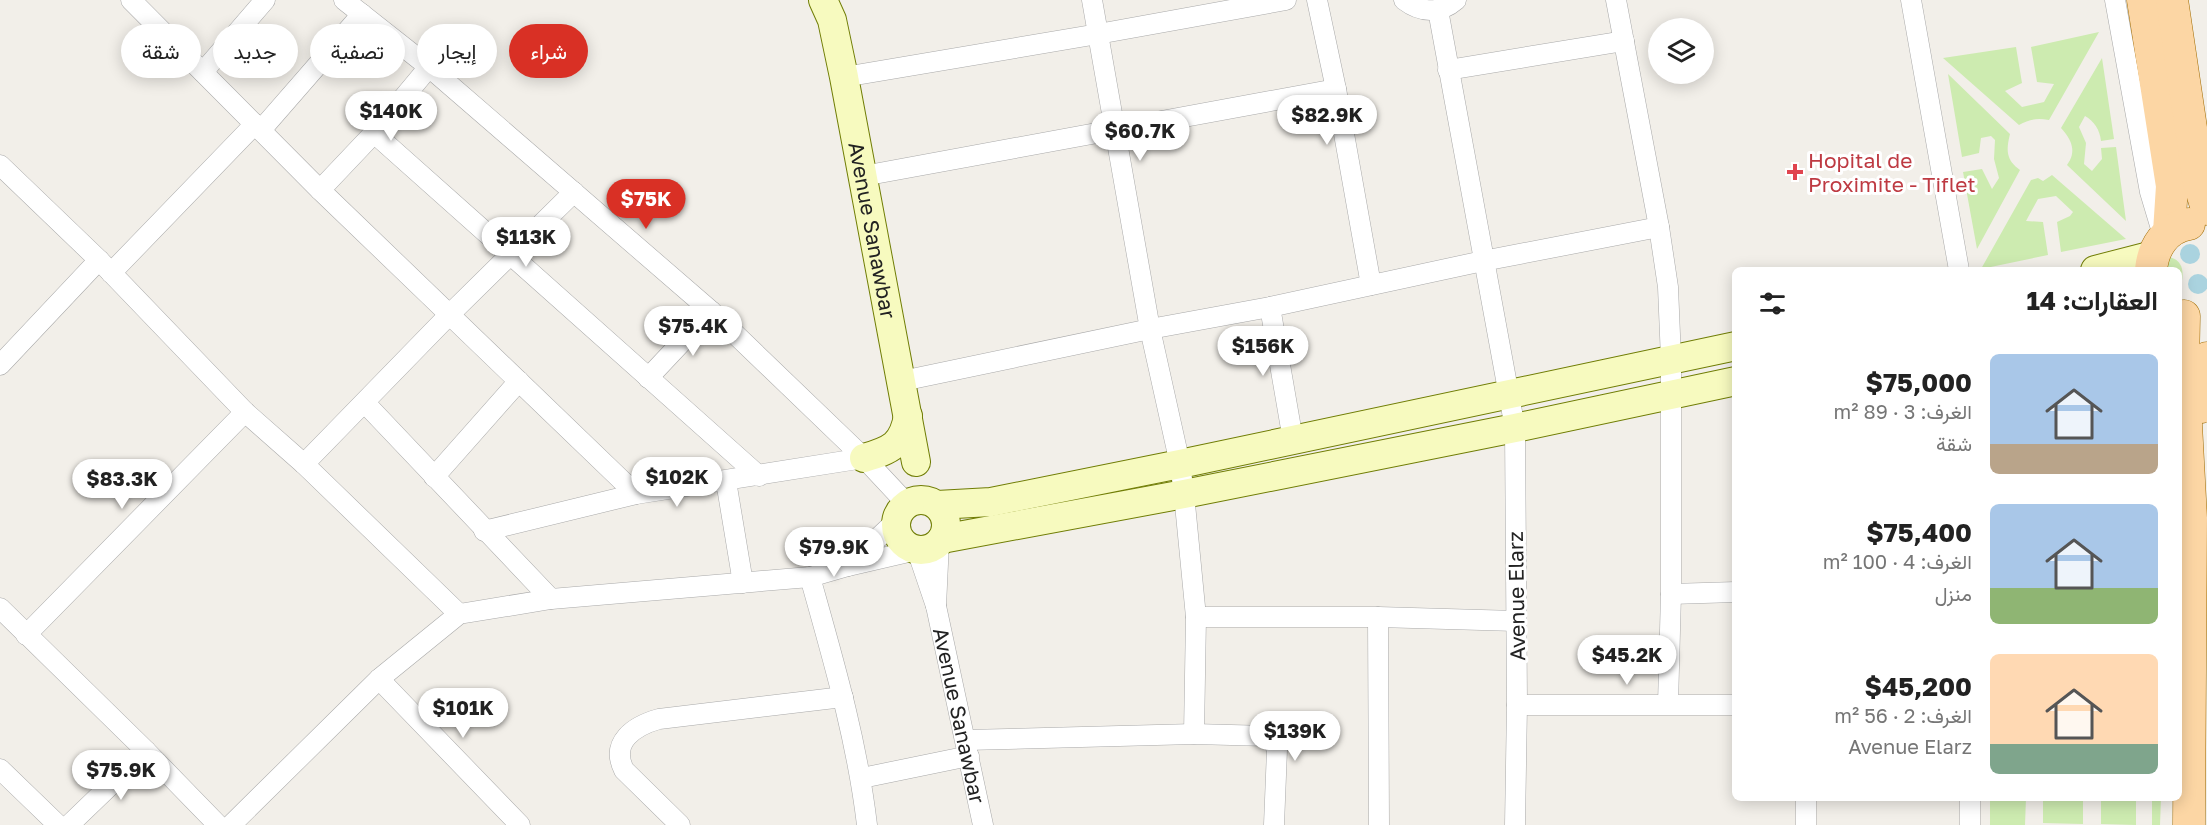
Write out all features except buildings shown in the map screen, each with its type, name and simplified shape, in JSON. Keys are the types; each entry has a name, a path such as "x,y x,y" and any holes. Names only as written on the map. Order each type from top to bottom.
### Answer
{"main road":[{"path":"2143,0 2187,190"},
{"path":"2159,248 2187,190 2172,0"},
{"path":"2159,248 2184,225 2207,224"},
{"path":"2189,825 2198,736 2191,518 2198,365 2190,315"}],"street":[{"path":"131,0 320,190 636,495"},
{"path":"203,72 265,0"},
{"path":"344,0 417,58"},
{"name":"Avenue Sanawbar","path":"823,0 832,20 844,76 923,491 916,507"},
{"path":"1092,0 1150,329 1180,464 1196,617 1194,734"},
{"path":"844,76 1286,0"},
{"path":"1317,0 1336,89 1371,285"},
{"path":"1404,0 1426,11 1450,6 1456,0"},
{"path":"1616,0 1659,227 1668,287 1671,359 1671,594 1668,704"},
{"path":"1911,0 1958,267"},
{"path":"2115,0 2187,190"},
{"name":"Avenue Elarz","path":"1438,10 1515,428 1518,705 1515,825"},
{"path":"0,365 258,127 362,14"},
{"path":"1448,70 1623,42"},
{"path":"320,190 374,133 420,78"},
{"path":"442,78 711,311 916,507 945,518 946,525 933,544"},
{"path":"863,176 1336,89"},
{"path":"374,133 759,476"},
{"path":"0,165 105,266 245,412 304,464 459,614"},
{"path":"304,464 450,314 574,192"},
{"path":"902,381 1659,227"},
{"path":"2104,267 2159,248"},
{"path":"1270,307 1293,440"},
{"path":"648,378 711,311"},
{"path":"848,566 916,507 992,501 1180,464 1293,440 1506,382 1671,359 1732,347"},
{"path":"434,477 519,381"},
{"path":"231,825 379,679 459,614 551,600 810,577 933,544 1515,428 1670,393 1732,382"},
{"path":"365,403 551,600"},
{"path":"26,635 245,412"},
{"path":"484,531 636,495 864,458 883,452 895,445 905,431 908,416"},
{"path":"726,481 743,583"},
{"path":"916,507 899,538 904,544 933,544"},
{"name":"Avenue Sanawbar","path":"933,544 936,606 983,825"},
{"path":"810,577 843,697 862,778 867,825"},
{"path":"1671,594 1732,592"},
{"path":"0,609 146,751 218,825"},
{"path":"1196,617 1378,617 1516,621"},
{"path":"1378,617 1379,825"},
{"path":"379,679 520,825"},
{"path":"680,825 624,770 618,752 634,728 659,719 843,697"},
{"path":"1518,705 1732,705"},
{"path":"862,778 967,748 1194,734 1262,735 1273,740 1277,750 1274,825"},
{"path":"69,825 146,751"},
{"path":"0,769 58,825"},
{"path":"1806,801 1806,825"},
{"path":"1970,801 1970,825"}],"green space":[{"path":"2099,32 2049,120 2026,121 2019,125 1943,58 2016,47 2022,83 2005,91 2022,107 2044,102 2054,84 2037,82 2031,47"},
{"path":"2102,58 2114,139 2101,141 2096,126 2085,116 2079,127 2086,143 2084,164 2092,171 2102,159 2101,148 2116,147 2126,221 2067,165 2072,155 2072,146 2061,128"},
{"path":"1948,74 2010,134 2008,154 2020,170 1977,249 1963,172 1982,169 1992,189 1999,178 1994,159 1995,140 1991,136 1981,138 1979,153 1962,157"},
{"path":"2052,175 2126,239 2061,252 2057,222 2070,216 2073,212 2056,196 2038,199 2026,221 2043,222 2048,255 1982,267 2031,180 2038,178 2043,181"},
{"path":"2169,257 2178,261 2181,267 2167,267"},
{"path":"1990,801 2026,801 2025,825 1990,825"},
{"path":"2043,801 2083,801 2083,824 2043,823"},
{"path":"2101,801 2136,801 2136,825 2101,824"},
{"path":"2152,801 2161,801 2160,825 2152,825"}],"water":[{"path":"2186,244 2194,244 2200,250 2200,258 2194,264 2186,264 2180,258 2180,250"},
{"path":"2198,274 2205,277 2208,284 2205,291 2198,294 2191,291 2188,284 2191,277"}],"place":[{"name":"Hopital de Proximite - Tiflet","path":"1795,172"}]}
